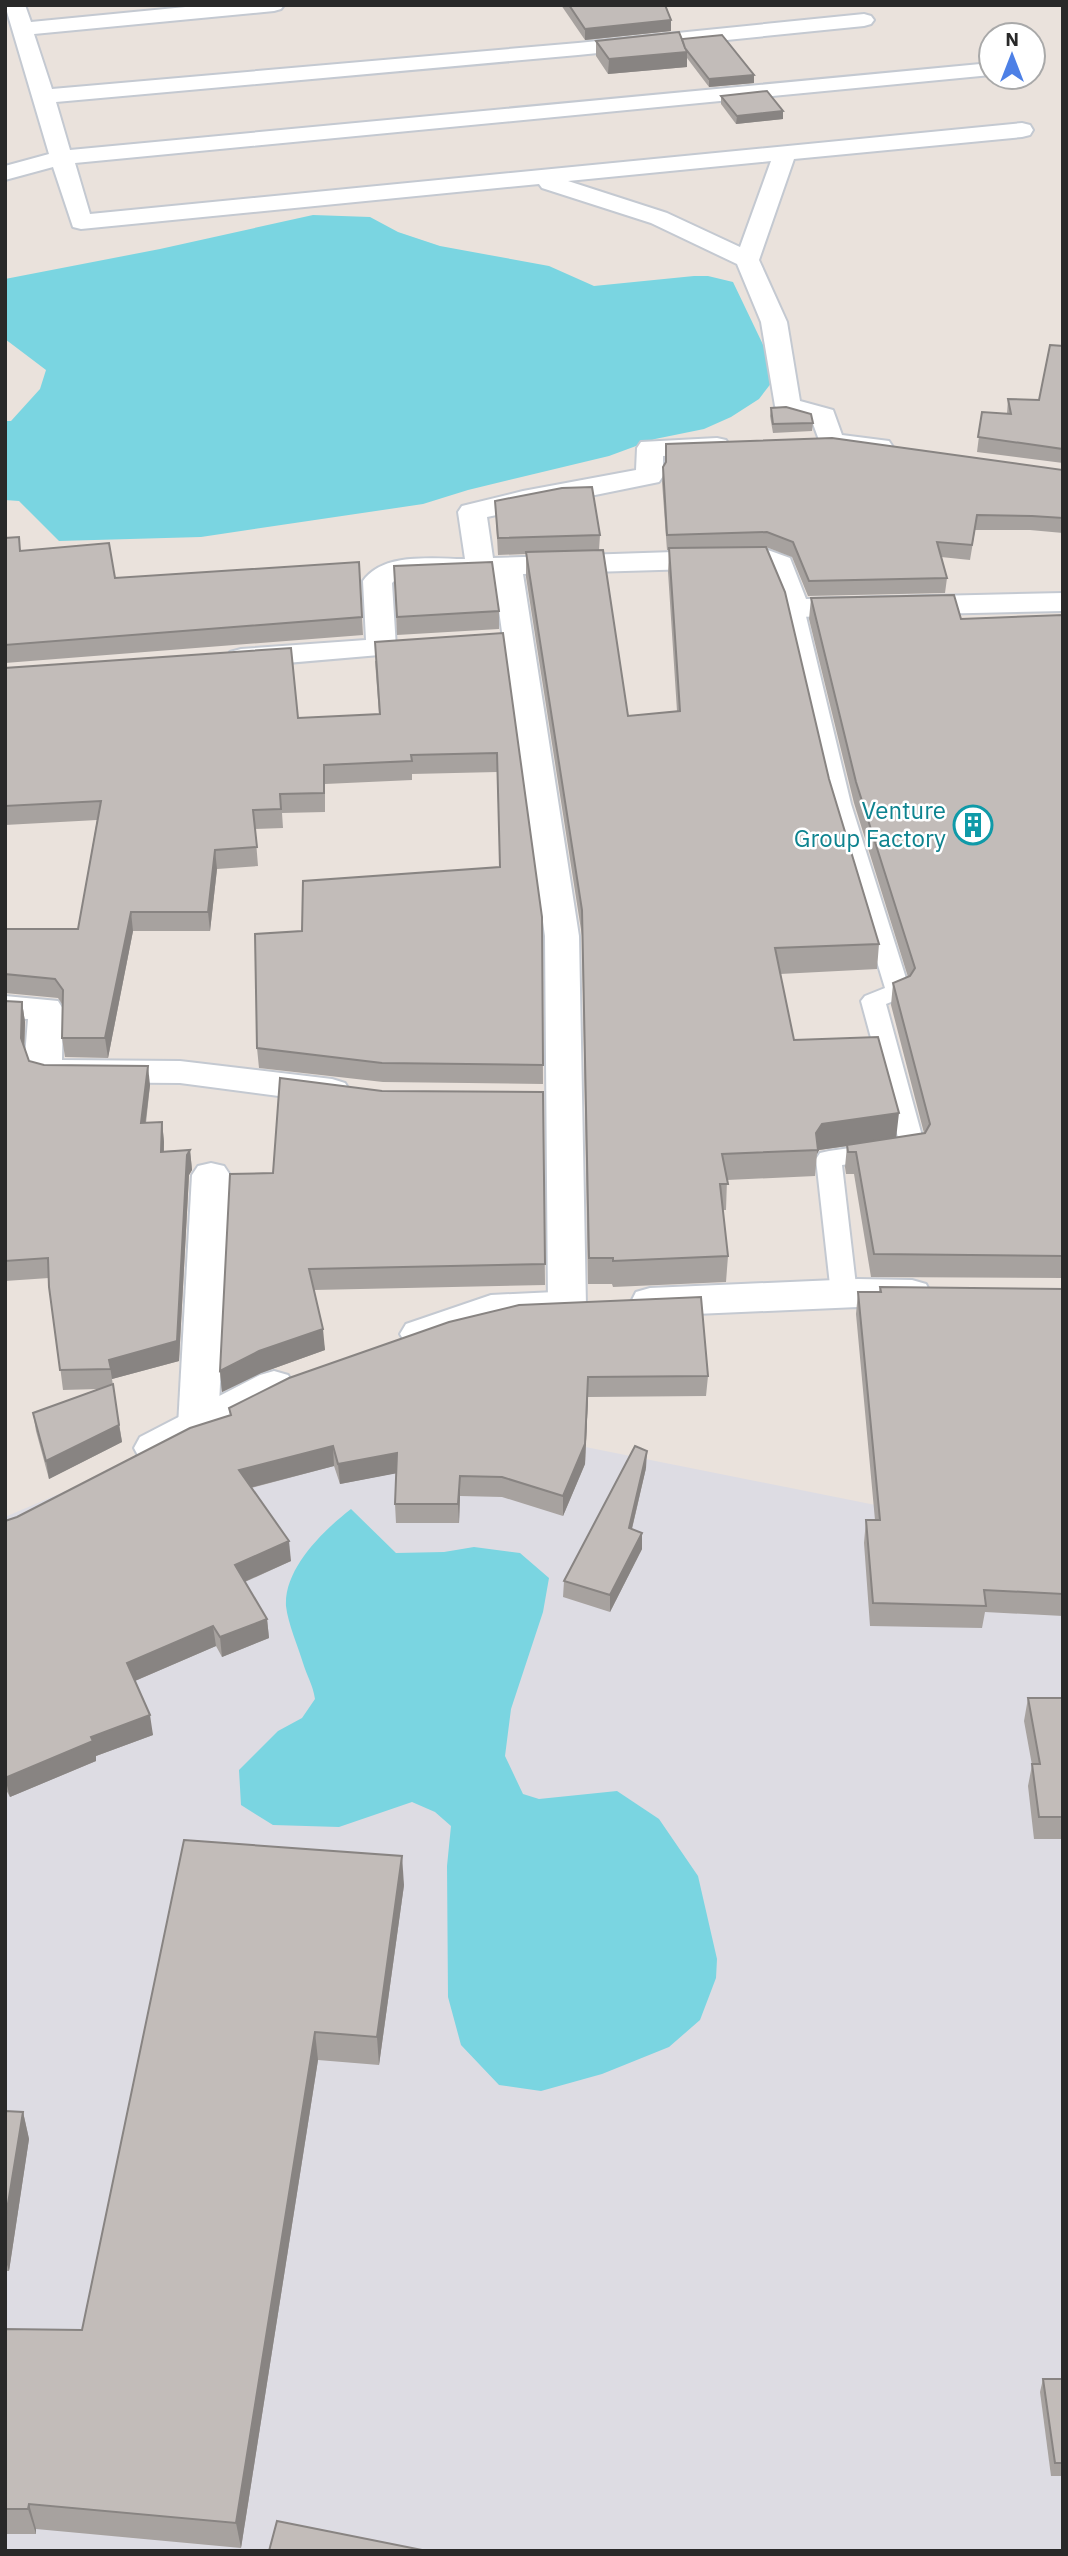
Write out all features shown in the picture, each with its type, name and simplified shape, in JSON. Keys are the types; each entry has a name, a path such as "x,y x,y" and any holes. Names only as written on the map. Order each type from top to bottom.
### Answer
{"street":[{"path":"15,5 80,222 1022,130"},
{"path":"22,29 274,5"},
{"path":"41,97 724,24 864,20"},
{"path":"5,173 60,158 977,70"},
{"path":"747,260 785,153"},
{"path":"534,178 659,218 747,260 774,322 788,406 824,416 831,442"},
{"path":"803,443 831,442 903,451"},
{"path":"566,1306 550,1099 562,936 493,565 472,512 523,499 649,476 650,448 747,445"},
{"path":"215,660 395,647 377,581 385,574 402,569 765,558 780,564 793,608 1063,602"},
{"path":"5,1007 46,1009 43,1056 47,1071 180,1072 369,1095"},
{"path":"198,1426 211,1175"},
{"path":"390,1345 491,1309 844,1294 953,1294"},
{"path":"119,1466 276,1385 314,1371"}],"lane":[{"path":"793,608 840,804 898,991 873,1001 913,1147 829,1159 844,1294"}],"shaded area":[{"path":"276,1385 1035,1537 1063,1563 1063,2551 5,2551 5,1517 96,1478"}],"water":[{"path":"313,215 370,217 398,232 440,246 549,266 594,286 694,276 708,276 733,282 766,351 772,382 759,399 731,417 704,429 655,439 609,456 468,490 423,504 201,537 59,541 19,501 5,500 5,421 11,421 40,389 46,370 5,339 5,279 160,249"},
{"path":"351,1509 396,1553 444,1552 474,1547 520,1553 549,1578 543,1612 511,1709 505,1756 523,1794 539,1799 617,1791 659,1819 698,1876 717,1959 716,1978 700,2020 669,2047 602,2074 541,2091 499,2085 461,2045 448,1997 447,1866 451,1826 435,1812 412,1802 339,1827 273,1825 241,1805 239,1770 278,1731 302,1718 315,1699 289,1620 287,1592 308,1551"}],"building":[{"path":"569,5 665,5 671,20 585,29"},
{"path":"679,32 687,52 609,59 596,41"},
{"path":"722,35 754,75 709,79 685,48 682,39"},
{"path":"767,91 783,111 737,116 721,96"},
{"path":"1050,345 1063,346 1063,449 978,437 982,412 1011,414 1008,399 1039,400"},
{"path":"786,407 811,414 813,423 773,424 771,408"},
{"path":"832,438 1063,470 1063,518 977,515 972,545 937,542 947,578 809,581 793,542 767,532 667,535 663,467 666,462 666,444"},
{"path":"592,487 600,535 498,538 495,501 562,488"},
{"path":"19,537 20,551 109,543 115,578 359,562 362,617 5,645 5,538"},
{"path":"766,547 785,592 829,779 879,944 775,948 794,1040 878,1037 899,1113 822,1124 816,1133 818,1150 722,1154 728,1184 720,1184 728,1256 613,1261 613,1258 589,1258 582,910 526,552 603,550 628,716 680,711 669,548"},
{"path":"492,562 499,611 397,617 394,566"},
{"name":"Venture Group Factory","path":"954,595 961,619 1063,615 1063,1256 874,1254 856,1152 848,1152 847,1145 925,1133 930,1124 893,983 910,976 915,968 856,782 811,598"},
{"path":"503,633 542,917 543,1065 382,1063 257,1048 255,934 302,931 303,881 500,867 497,753 411,755 412,761 324,765 324,793 280,794 281,809 253,810 257,847 215,850 208,912 131,912 105,1038 62,1038 63,990 55,979 5,974 5,929 78,929 101,801 5,806 5,668 291,648 298,718 380,714 375,642"},
{"path":"5,1001 22,1002 21,1038 29,1061 44,1065 148,1066 141,1123 162,1122 161,1152 190,1150 187,1155 177,1341 109,1360 111,1369 60,1370 48,1258 5,1261"},
{"path":"280,1078 382,1091 543,1092 545,1264 309,1269 323,1329 259,1351 220,1371 230,1174 273,1173"},
{"path":"880,1287 1063,1289 1063,1594 984,1590 986,1606 873,1603 866,1520 880,1520 858,1292 881,1292"},
{"path":"701,1297 708,1376 588,1377 585,1444 563,1496 502,1477 460,1476 458,1504 395,1504 397,1453 338,1464 333,1446 239,1470 289,1541 235,1565 267,1619 220,1637 213,1626 127,1663 150,1715 91,1737 93,1741 5,1778 5,1521 190,1428 231,1415 229,1408 289,1378 449,1322 519,1305"},
{"path":"113,1384 119,1425 46,1461 33,1413"},
{"path":"635,1446 647,1451 629,1528 642,1533 610,1595 564,1581"},
{"path":"1028,1698 1063,1698 1063,1817 1039,1817 1032,1764 1040,1764"},
{"path":"184,1840 402,1856 377,2037 315,2032 236,2523 29,2504 28,2509 5,2509 5,2329 82,2330"},
{"path":"5,2111 23,2112 5,2222"},
{"path":"1043,2379 1063,2379 1063,2463 1055,2463"},
{"path":"277,2521 427,2551 269,2551"}],"place":[{"name":"Venture Group Factory","path":"973,825"}]}
